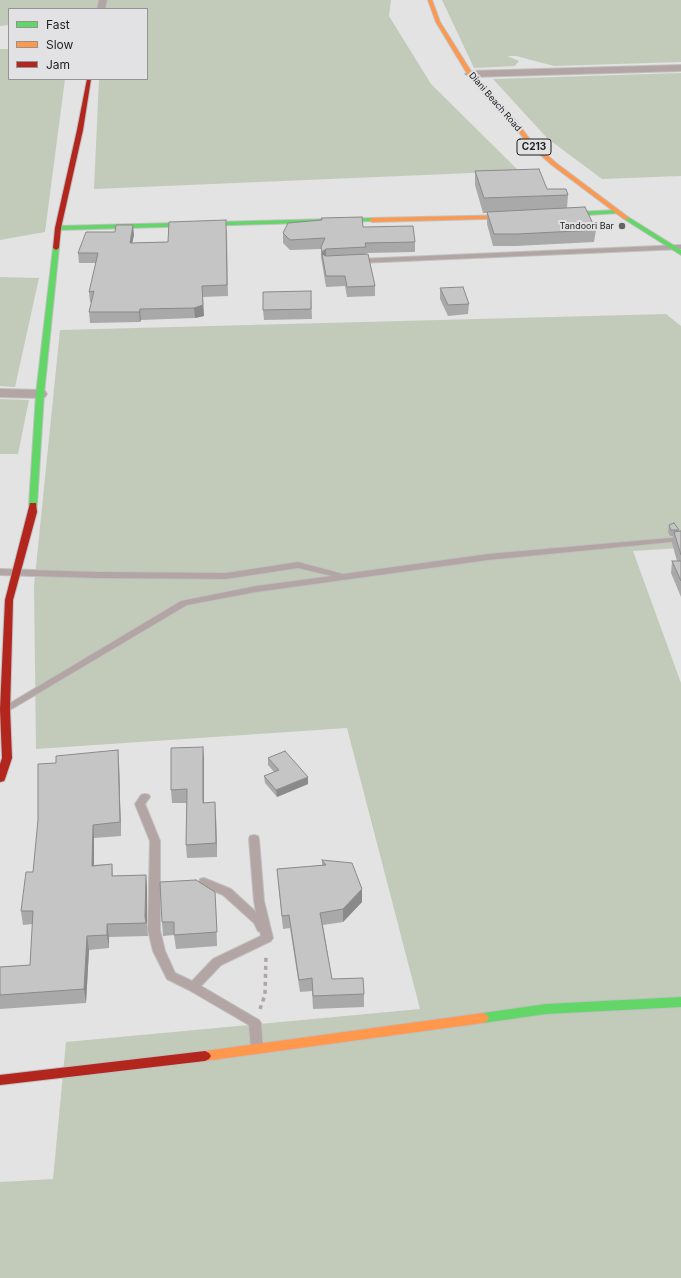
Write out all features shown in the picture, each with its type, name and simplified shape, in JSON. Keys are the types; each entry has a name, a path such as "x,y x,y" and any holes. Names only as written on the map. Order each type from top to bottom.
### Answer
{"street":[{"name":"Diani Beach Road","path":"430,0 438,22 470,74 487,95 515,123 529,142 554,164 617,212 676,247 681,253"},
{"path":"470,74 681,68"},
{"path":"0,779 7,758 3,709 9,600 33,512 40,394 58,228 80,130 88,80"},
{"path":"548,215 617,212"},
{"path":"58,228 525,216"},
{"path":"0,393 40,394"},
{"path":"0,1080 257,1050 546,1010 681,1002"}],"lane":[{"path":"350,262 676,247"},
{"path":"3,709 184,603 256,589 488,557 681,540"},
{"path":"0,572 97,576 226,576 298,565 345,576"},
{"path":"145,796 140,804 155,841 154,930 159,951 171,976 255,1023 257,1050"},
{"path":"254,839 259,901 266,938"},
{"path":"204,882 227,892 259,921 266,938"},
{"path":"193,987 217,962 266,938"}],"path":[{"path":"255,1023 264,995 266,938"}],"green space":[{"path":"0,0 391,0 389,16 431,84 519,171 94,189 99,80 148,80 148,8 8,8 8,25 0,26"},
{"path":"442,0 681,0 681,62 554,66 516,56 507,56 519,61 515,66 474,68"},
{"path":"0,49 8,49 8,80 65,80 45,232 0,240"},
{"path":"681,73 681,176 602,179 547,138 493,79"},
{"path":"0,277 39,278 15,387 0,386"},
{"path":"666,314 681,326 681,548 633,551 681,683 681,1278 0,1278 0,1182 53,1179 66,1042 420,1009 347,728 36,749 34,586 60,330"},
{"path":"0,399 29,400 18,454 0,454"}],"building":[{"path":"539,169 547,189 566,189 568,195 484,198 475,171"},
{"path":"585,207 596,230 494,234 487,212"},
{"path":"362,217 363,227 413,226 415,242 365,243 366,247 326,249 322,252 321,247 325,238 290,240 283,233 288,223 322,220 321,218"},
{"path":"226,220 227,285 202,286 203,305 194,308 140,309 139,312 89,312 94,291 89,292 98,253 78,253 86,232 115,232 116,225 133,225 130,243 168,242 169,222"},
{"path":"322,254 326,256 368,254 375,286 347,287 345,276 326,276"},
{"path":"463,287 469,304 448,305 440,288"},
{"path":"311,291 311,309 263,310 263,292"},
{"path":"674,523 679,530 671,530 669,525"},
{"path":"681,531 681,555 674,532"},
{"path":"672,561 681,561 681,581"},
{"path":"203,747 203,803 215,802 216,843 186,845 187,789 171,790 171,748"},
{"path":"118,750 120,822 93,825 92,866 112,864 112,876 146,875 146,923 107,924 107,935 87,936 84,989 0,995 0,967 30,965 33,911 21,911 26,872 33,872 38,820 38,764 56,763 56,756"},
{"path":"285,751 308,777 276,790 264,776 279,770 268,758"},
{"path":"322,860 352,863 362,889 343,909 320,913 332,979 363,978 364,994 313,996 312,978 299,980 289,915 282,916 277,869 326,865"},
{"path":"196,880 215,892 217,932 174,935 174,922 162,922 160,882"}],"traffic: fast":[{"path":"557,215 617,212"},
{"path":"626,218 681,253"},
{"path":"58,228 372,220"},
{"path":"33,505 40,394 56,248"},
{"path":"483,1018 546,1009 681,1002"}],"traffic: slow":[{"path":"430,0 438,22 470,74 487,95 515,123 529,142 554,164 626,218"},
{"path":"372,220 517,217"},
{"path":"205,1056 483,1018"}],"traffic: jam":[{"path":"56,248 58,228 80,130 89,80"},
{"path":"0,779 7,758 5,709 9,600 33,512 33,505"},
{"path":"0,1080 205,1056"}],"place":[{"name":"Tandoori Bar","path":"622,226"}]}
